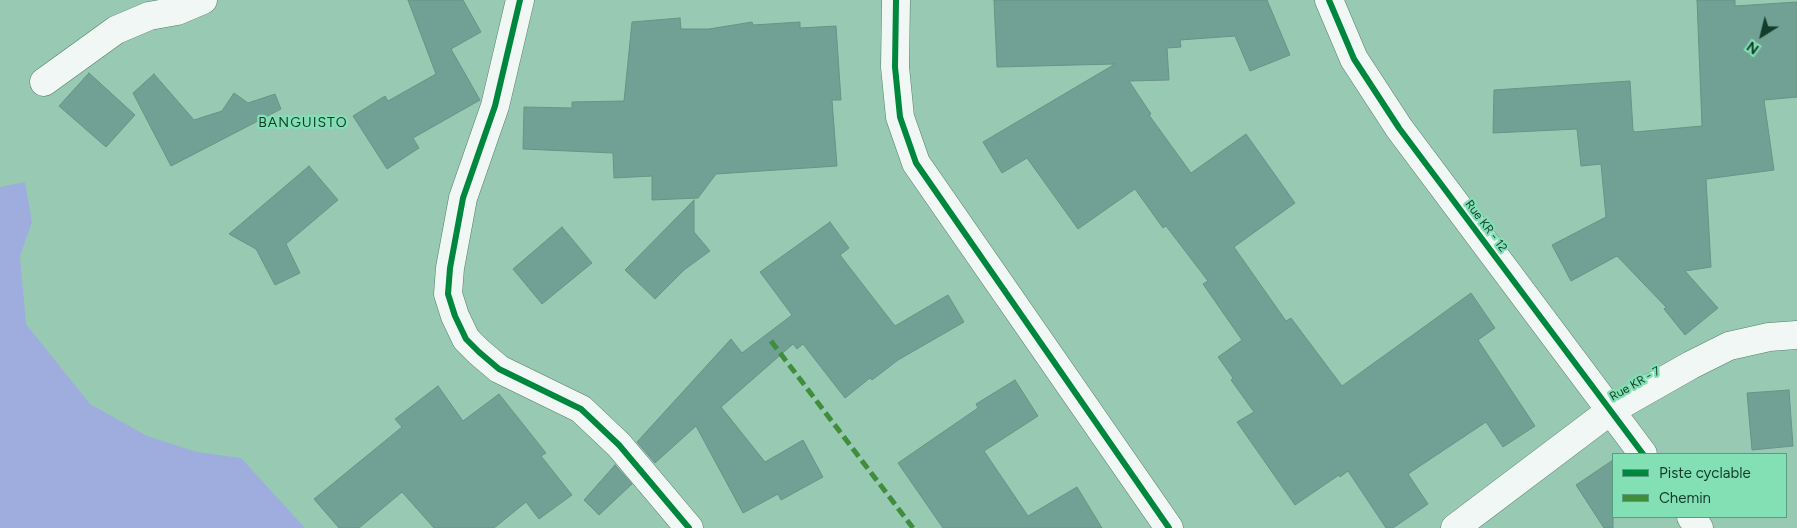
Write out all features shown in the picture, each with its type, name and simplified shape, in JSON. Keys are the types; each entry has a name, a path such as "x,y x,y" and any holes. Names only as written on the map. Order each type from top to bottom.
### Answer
{"street":[{"path":"44,82 116,30 149,16 158,7 177,11 203,0"},
{"path":"520,0 495,106 463,198 450,268 448,294 455,316 466,339 499,369 581,410 619,445 689,528"},
{"path":"896,0 895,67 900,117 916,162 1169,528"},
{"name":"Rue KR - 12","path":"1329,0 1354,59 1399,128 1642,453"},
{"name":"Rue KR - 7","path":"1455,528 1610,411 1691,364 1729,346 1769,337 1797,335"}],"water":[{"path":"25,182 32,222 20,256 26,324 90,404 147,436 197,452 241,458 305,528 0,528 0,187"}],"building":[{"path":"408,0 463,0 481,32 451,49 480,100 413,138 419,148 387,169 353,116 385,96 388,101 436,74"},
{"path":"994,0 1267,0 1290,55 1250,71 1235,36 1180,40 1181,47 1167,48 1169,80 1129,81 1151,114 1149,115 1191,173 1246,134 1295,203 1234,247 1286,321 1291,318 1342,386 1471,293 1495,328 1478,340 1535,426 1503,447 1486,422 1408,474 1428,504 1393,528 1386,528 1348,471 1295,505 1237,422 1254,412 1231,380 1233,378 1218,357 1242,340 1203,284 1208,281 1166,226 1163,228 1135,189 1078,229 1027,158 1002,173 983,142 1115,64 997,67"},
{"path":"1697,0 1735,0 1735,6 1797,2 1797,97 1764,100 1774,170 1706,179 1711,267 1685,271 1718,308 1685,335 1664,309 1666,307 1617,256 1571,281 1552,245 1606,217 1601,164 1581,166 1577,129 1493,133 1494,90 1630,81 1633,130 1635,132 1702,126"},
{"path":"680,18 681,29 709,29 752,22 753,25 800,22 800,28 836,26 841,100 832,100 837,166 716,174 698,198 652,200 652,176 614,178 613,153 523,149 524,107 572,108 572,102 624,101 632,22"},
{"path":"89,73 135,115 106,147 59,106"},
{"path":"154,74 194,120 222,111 234,93 248,103 275,94 281,109 171,166 133,93"},
{"path":"309,166 338,200 286,244 300,273 275,285 256,249 229,234"},
{"path":"694,200 694,232 710,251 684,270 655,299 625,270"},
{"path":"830,222 849,248 840,255 895,326 948,295 964,322 898,360 872,380 870,378 845,398 803,344 797,349 793,344 721,407 765,462 803,440 823,477 781,500 778,494 743,513 696,426 655,463 637,442 731,339 742,353 792,315 760,272"},
{"path":"562,227 592,263 542,304 513,269"},
{"path":"1015,380 1038,416 984,451 1028,516 1077,487 1102,528 943,528 898,463 978,408 976,404"},
{"path":"438,386 463,421 499,394 546,453 541,456 572,495 539,519 526,502 494,528 434,528 402,492 359,528 339,528 314,499 402,427 395,419"},
{"path":"1789,390 1793,446 1752,450 1747,393"},
{"path":"1612,461 1613,528 1604,528 1576,485"},
{"path":"615,465 632,484 599,515 584,500"}],"marked path":[{"path":"771,341 913,528"}],"cycle path":[{"path":"520,0 495,106 463,198 450,268 448,294 455,316 466,339 499,369 581,409 619,445 689,528"},
{"path":"896,0 895,67 900,117 916,163 1169,528"},
{"path":"1329,0 1354,59 1399,128 1642,453"}],"district":[{"name":"BANGUISTO","path":"303,123"}]}
